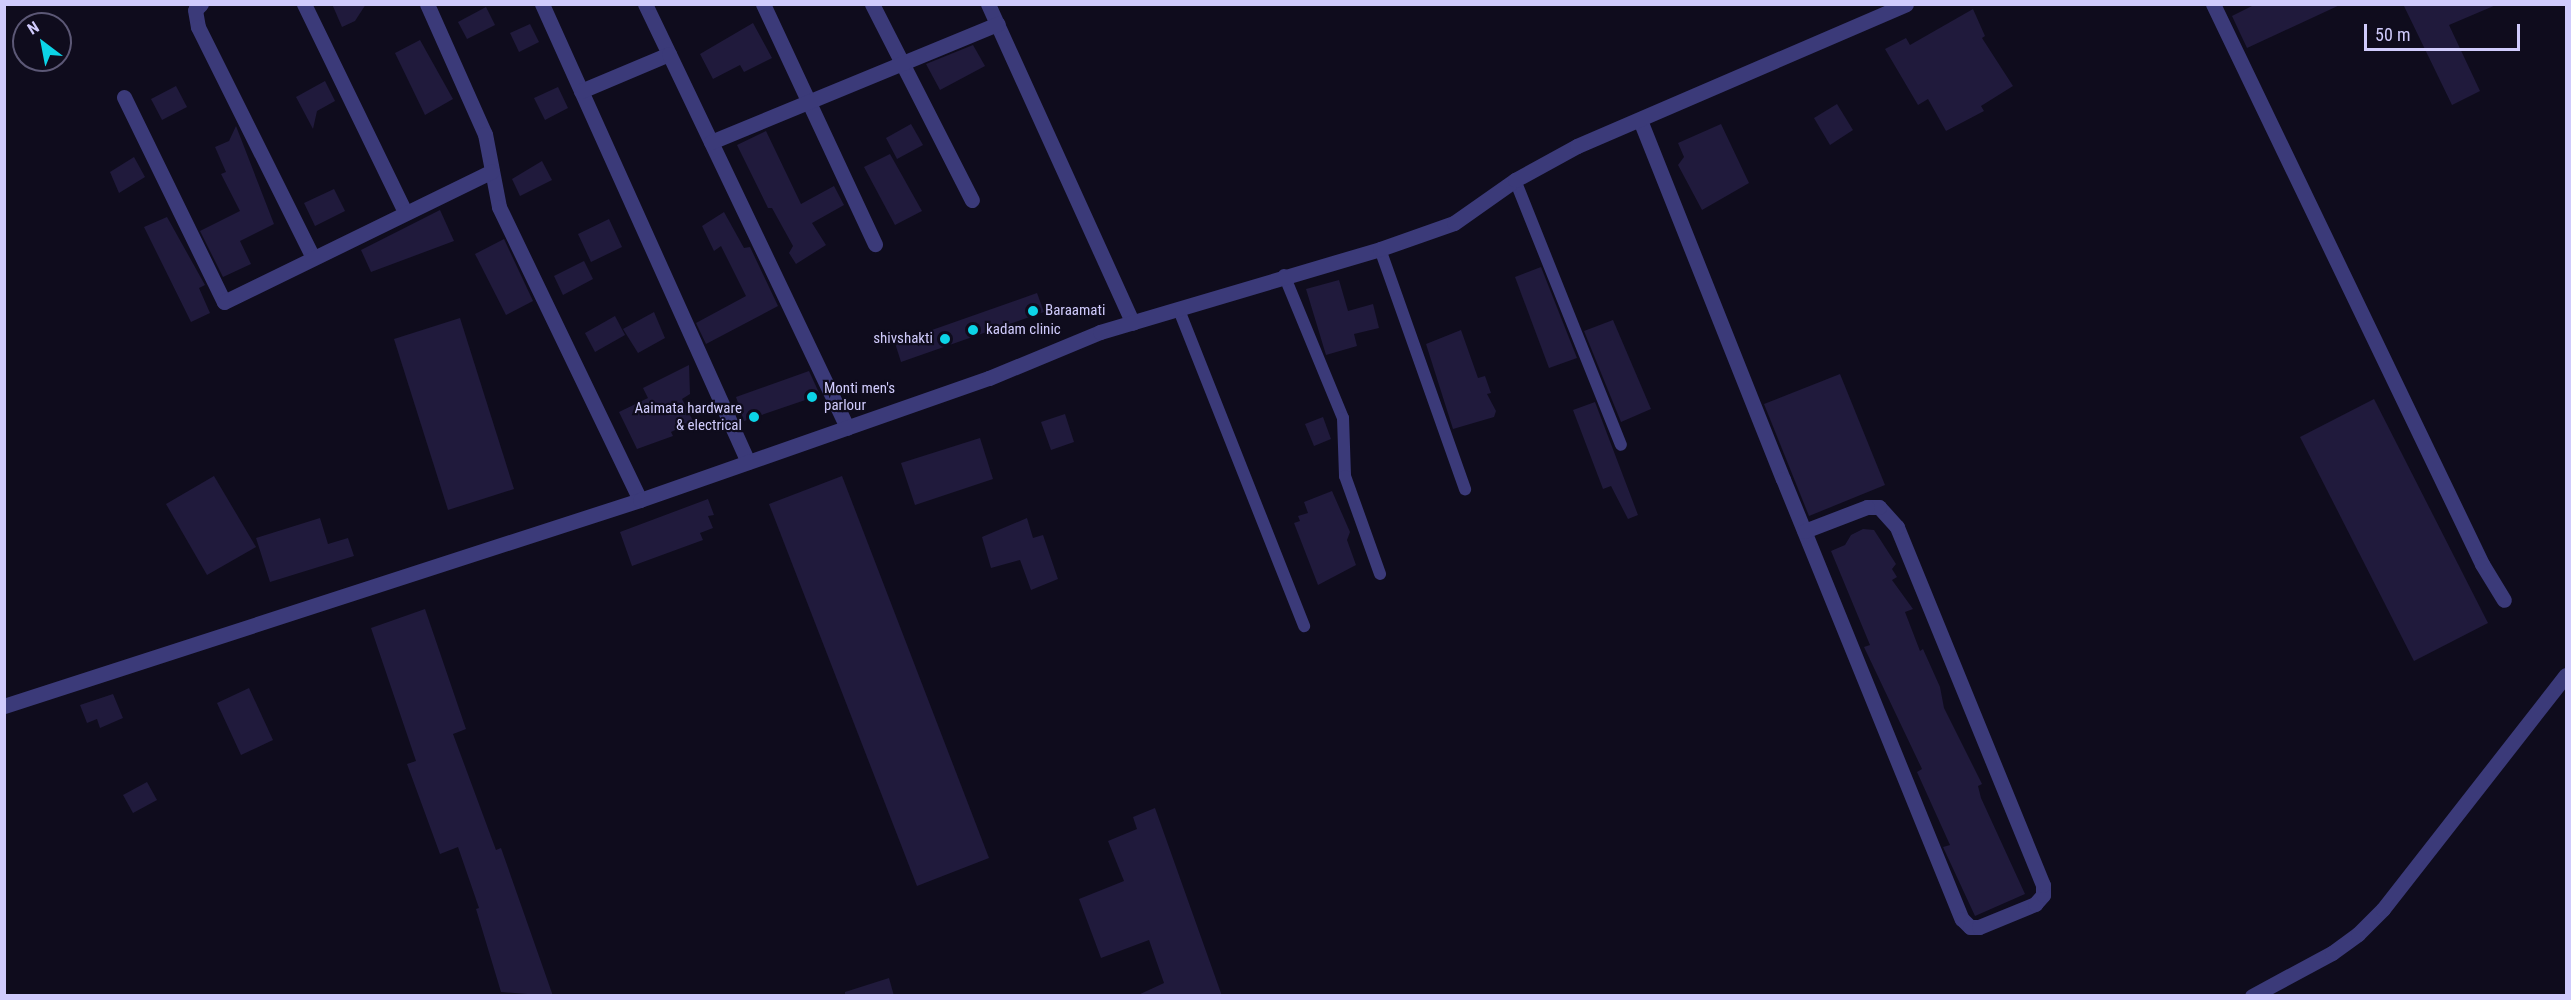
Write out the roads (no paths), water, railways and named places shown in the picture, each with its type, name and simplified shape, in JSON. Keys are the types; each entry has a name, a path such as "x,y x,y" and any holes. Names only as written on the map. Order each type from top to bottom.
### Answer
{"street":[{"path":"201,4 195,10 198,27 312,256"},
{"path":"304,4 405,212"},
{"path":"427,4 485,134 499,207 640,500"},
{"path":"542,4 748,462"},
{"path":"645,4 847,428"},
{"path":"763,4 875,244"},
{"path":"872,4 900,63 972,200"},
{"path":"987,4 1133,322"},
{"path":"4,706 640,500 847,428 1133,322 1179,310 1284,275 1380,249 1454,223 1515,180 1577,146 1906,4"},
{"path":"2213,4 2482,564 2504,600"},
{"path":"711,142 998,24"},
{"path":"581,91 669,54"},
{"path":"124,97 224,302 312,256 492,171"},
{"path":"1640,120 1804,531 1962,919 1970,927 1979,927 2035,903 2043,895 2043,885 1897,527 1879,507 1867,507 1804,531"},
{"path":"2252,996 2332,952 2383,909 2566,675"}],"lane":[{"path":"1515,180 1621,445"},
{"path":"1380,249 1465,489"},
{"path":"1284,275 1343,418 1345,476 1380,574"},
{"path":"1179,310 1304,626"}],"place":[{"name":"Baraamati","path":"1033,311"},
{"name":"kadam clinic","path":"973,330"},
{"name":"shivshakti","path":"945,339"},
{"name":"Monti men's parlour","path":"812,397"},
{"name":"Aaimata hardware & electrical","path":"754,417"}]}
